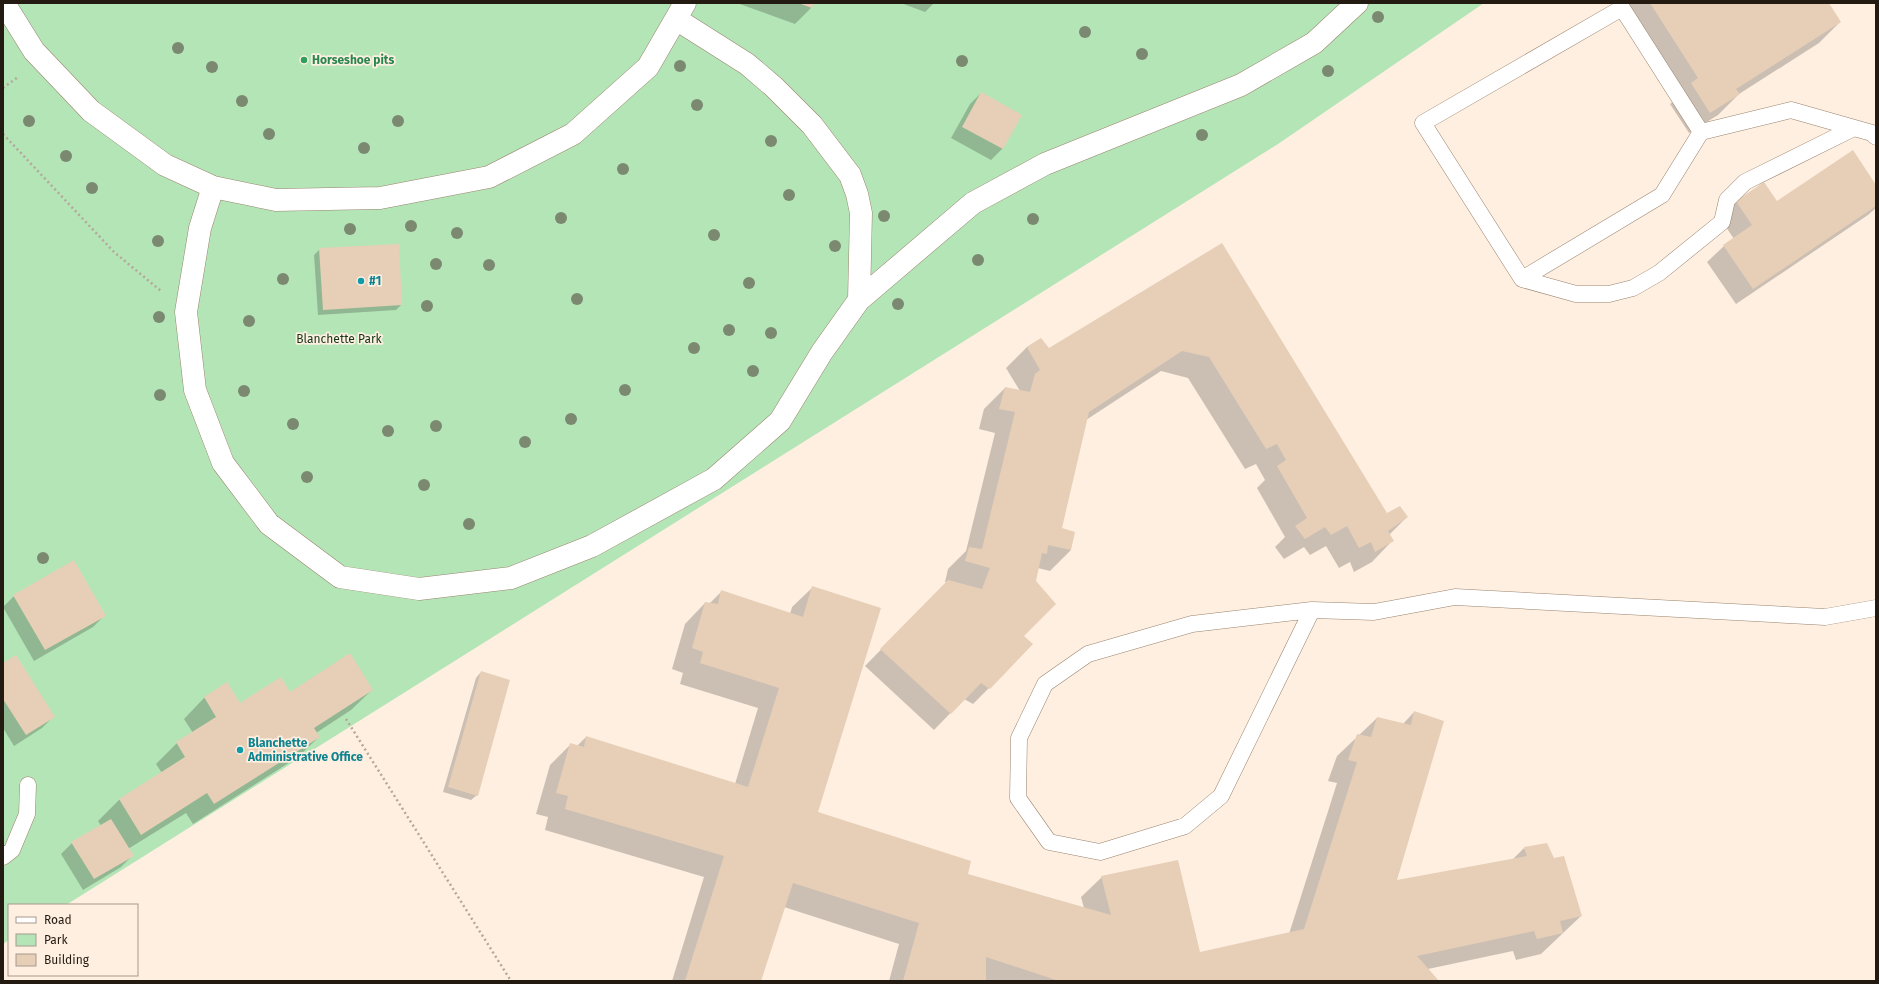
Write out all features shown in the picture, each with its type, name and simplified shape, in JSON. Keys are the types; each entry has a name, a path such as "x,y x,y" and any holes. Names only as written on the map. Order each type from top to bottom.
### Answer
{"street":[{"path":"4,3 34,51 91,111 165,165 213,187 276,200 380,198 489,177 573,134 648,67 680,11 774,87 812,124 850,175 858,194 861,212 859,300"},
{"path":"213,187 200,228 186,312 195,390 223,463 269,524 340,577 420,589 511,578 592,546 714,479 780,422 822,352 859,300 973,203 1045,164 1241,85 1314,43 1357,3"}],"lane":[{"path":"1701,132 1622,8 1423,123 1522,279 1576,294 1609,294 1633,288 1658,273 1722,222 1727,200 1745,182 1854,128"},
{"path":"1522,279 1662,195 1701,132 1792,110 1872,133 1876,137"},
{"path":"1312,610 1221,796 1184,826 1100,852 1049,842 1018,798 1019,738 1045,684 1088,654 1192,624 1312,610 1374,612 1455,597 1825,617 1876,608"},
{"path":"3,857 12,850 27,814 28,785"}],"path":[{"path":"3,88 18,77"},
{"path":"3,134 114,252 186,312"},
{"path":"346,719 511,981"}],"green space":[{"name":"Blanchette Park","path":"3,3 1484,3 1278,144 68,904 8,904 8,941 3,944"}],"building":[{"path":"798,3 814,3 812,8"},
{"path":"1650,3 1829,3 1841,22 1736,89 1740,94 1710,113 1691,83 1698,78"},
{"path":"981,92 1022,115 1003,149 962,127"},
{"path":"1853,150 1876,185 1876,206 1753,289 1723,245 1752,225 1736,201 1764,182 1777,201"},
{"path":"1222,243 1387,513 1400,506 1408,517 1388,531 1394,541 1375,552 1371,542 1359,548 1347,526 1331,535 1325,527 1305,539 1295,526 1307,518 1277,466 1286,460 1277,444 1266,449 1209,357 1182,351 1089,412 1062,528 1075,532 1071,550 1048,545 1047,554 1042,553 1036,581 1056,604 1024,636 1033,644 990,689 981,683 951,714 880,649 948,580 982,589 990,568 965,561 969,547 982,549 1015,412 999,409 1005,387 1030,392 1035,374 1040,370 1027,347 1041,338 1049,348"},
{"name":"#1","path":"399,244 402,305 323,310 319,248"},
{"path":"74,560 106,616 45,650 13,595"},
{"path":"812,586 881,608 818,812 971,861 968,874 1111,915 1101,876 1178,860 1200,952 1304,929 1357,762 1348,760 1357,734 1371,737 1377,717 1411,725 1414,711 1444,721 1397,880 1527,856 1524,847 1547,843 1554,858 1564,856 1582,916 1560,921 1563,933 1537,939 1534,931 1417,956 1439,981 1059,981 986,957 986,981 903,981 919,923 793,883 761,981 685,981 724,856 565,809 568,796 556,793 570,743 584,747 586,736 748,787 779,688 700,663 703,652 692,648 705,602 718,604 721,590 803,617"},
{"name":"Blanchette Administrative Office","path":"350,653 373,690 314,728 320,737 214,804 207,793 141,835 119,799 185,757 176,742 216,717 204,697 227,682 240,703 281,677 290,692"},
{"path":"16,655 55,717 26,735 3,699 3,663"},
{"path":"481,671 510,680 478,796 448,787"},
{"path":"111,819 134,856 94,879 71,842"}],"place":[{"name":"Horseshoe pits","path":"304,60"},
{"name":"#1","path":"361,281"},
{"name":"Blanchette Administrative Office","path":"240,750"}]}
